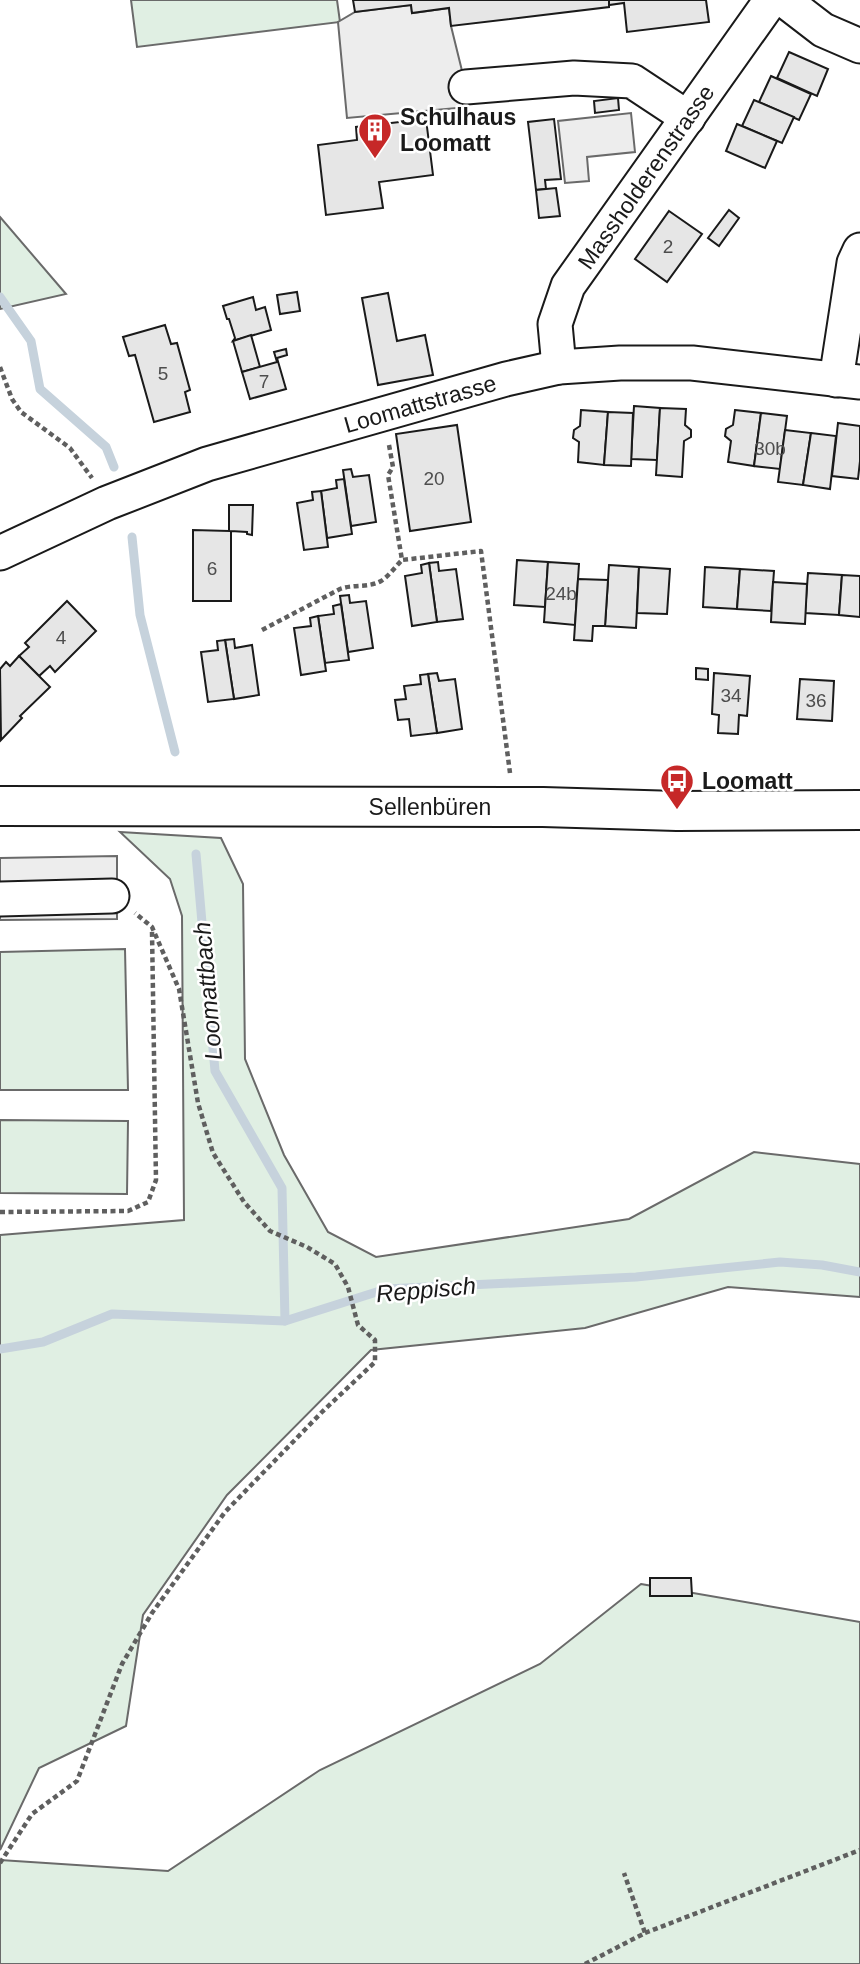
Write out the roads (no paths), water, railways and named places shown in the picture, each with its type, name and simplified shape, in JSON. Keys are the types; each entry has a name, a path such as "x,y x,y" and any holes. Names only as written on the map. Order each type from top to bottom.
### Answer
{"main road":[{"name":"Sellenbüren","path":"0,806 860,810"}],"street":[{"name":"Massholderenstrasse","path":"559,367 555,324 568,286 771,0"},
{"path":"784,0 823,30 860,46"},
{"path":"466,88 574,78 632,82 688,118"},
{"path":"848,381 854,263 860,250"},
{"name":"Loomattstrasse","path":"0,553 107,503 207,464 506,379 559,367 620,363 692,363 848,381"},
{"path":"0,899 112,896"}],"waterway":[{"name":"Loomattbach","path":"0,297 31,341 40,389 106,447 114,467"},
{"name":"Loomattbach","path":"132,537 140,615 175,752"},
{"name":"Loomattbach","path":"196,854 215,1071 282,1188 285,1321"},
{"name":"Reppisch","path":"0,1349 43,1342 112,1314 285,1321 386,1289 636,1277 780,1262 822,1265 860,1272"}],"place":[{"name":"Schulhaus Loomatt","path":"375,160"},
{"name":"Loomatt","path":"677,811"}]}
